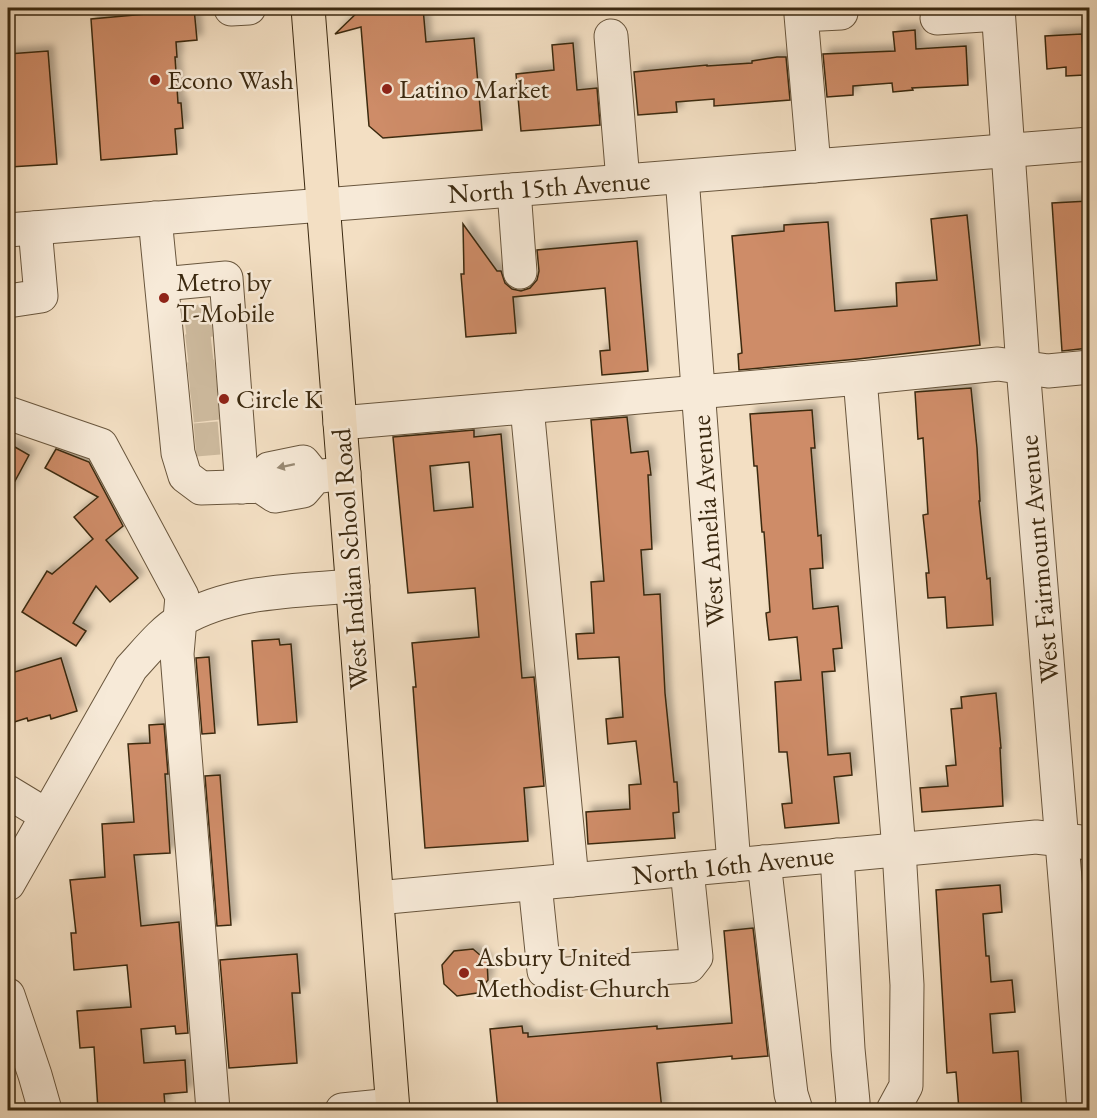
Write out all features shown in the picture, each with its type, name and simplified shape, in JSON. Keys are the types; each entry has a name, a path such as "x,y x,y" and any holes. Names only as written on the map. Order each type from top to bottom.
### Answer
{"main road":[{"name":"West Indian School Road","path":"308,8 340,423 329,475 353,586 393,1108"}],"street":[{"path":"937,18 998,11"},
{"name":"West Fairmount Avenue","path":"998,11 1023,368 1076,841 1084,1110"},
{"path":"814,166 801,15 841,13"},
{"path":"611,36 622,181"},
{"name":"North 15th Avenue","path":"21,229 1089,144"},
{"name":"West Amelia Avenue","path":"681,177 698,392 749,864 791,1094 796,1110"},
{"path":"514,190 520,272"},
{"path":"155,218 162,284 201,363 207,439"},
{"path":"8,301 41,296 21,229"},
{"path":"162,284 226,278 201,363 207,439 251,487"},
{"path":"340,423 998,364 1048,371 1089,367"},
{"path":"860,378 899,850 907,985 906,1086 893,1110"},
{"path":"527,407 572,880"},
{"path":"8,413 101,445 182,596 177,654 213,1110"},
{"path":"207,439 178,453 185,476 201,488 251,487 269,469 303,462 329,475"},
{"path":"8,884 131,668 157,640 180,621 225,601 269,594 353,586"},
{"path":"8,792 46,815"},
{"name":"North 16th Avenue","path":"376,898 1036,837 1076,841"},
{"path":"837,855 853,1102 851,1110"},
{"path":"535,884 544,971 552,975 689,966 696,957 687,870"},
{"path":"8,995 45,1110"},
{"path":"342,1110 393,1108"}],"building":[{"path":"159,8 194,8 197,40 176,42 178,103 181,103 183,128 175,129 177,154 101,160 91,19 159,12"},
{"path":"362,8 423,8 426,42 474,38 482,130 383,138 369,126 361,27 335,34"},
{"path":"915,30 916,49 966,46 968,85 912,88 913,90 893,92 892,83 853,86 853,95 827,97 823,54 895,51 893,32"},
{"path":"1082,34 1084,75 1066,76 1066,67 1047,69 1045,36"},
{"path":"573,43 577,90 597,88 600,125 521,131 516,74 554,70 552,45"},
{"path":"48,51 57,164 10,167 8,54"},
{"path":"786,57 790,100 714,106 714,99 676,102 677,112 638,115 634,72 752,63 752,61"},
{"path":"1089,201 1089,348 1062,351 1052,203"},
{"path":"967,215 980,345 739,370 738,354 742,353 732,236 784,231 784,225 828,222 835,311 897,306 896,283 937,280 931,219"},
{"path":"463,224 497,271 501,271 505,283 512,289 521,291 530,288 537,280 539,271 537,250 637,241 648,371 602,375 600,351 610,350 605,288 513,297 516,333 466,337 461,274 464,274"},
{"path":"971,388 979,501 987,579 990,578 993,625 947,628 945,597 928,598 926,573 929,573 923,515 928,514 923,438 918,439 915,392"},
{"path":"812,410 815,448 811,448 823,568 810,569 813,609 838,606 842,648 833,649 835,671 822,672 828,755 850,753 852,775 834,777 839,823 785,828 782,804 792,803 787,752 779,752 775,682 801,680 797,637 769,640 766,613 770,612 764,532 762,532 757,466 754,466 750,414"},
{"path":"627,417 631,453 648,451 651,475 648,475 652,549 641,550 644,595 660,594 665,693 679,812 673,813 675,838 588,844 586,812 630,809 629,785 641,784 636,741 608,744 606,719 623,717 619,657 578,659 576,634 594,633 591,582 604,581 591,420"},
{"path":"474,430 474,437 501,434 522,678 534,677 544,786 524,788 528,841 425,848 412,643 479,637 475,588 408,593 393,437","holes":["469,462 473,507 434,511 430,466"]},
{"path":"8,443 29,455 8,494"},
{"path":"56,449 89,462 123,526 106,540 138,578 110,602 96,586 73,623 86,631 76,646 22,612 47,571 52,574 93,539 74,517 98,497 45,468"},
{"path":"279,639 280,645 291,644 297,722 258,725 252,641"},
{"path":"209,657 215,733 202,734 196,658"},
{"path":"61,658 77,711 51,719 50,715 28,721 27,718 8,724 8,674"},
{"path":"996,693 1003,806 922,812 920,788 948,786 946,766 956,765 951,709 962,708 961,697"},
{"path":"164,724 170,853 134,855 141,926 179,922 188,1033 176,1034 175,1026 141,1029 144,1063 185,1060 187,1092 164,1094 165,1105 98,1110 94,1047 80,1048 77,1011 131,1007 127,965 74,970 71,933 76,933 70,880 105,877 102,824 134,822 128,744 150,743 149,725"},
{"path":"220,775 231,925 217,926 205,776"},
{"path":"1000,885 1002,912 983,914 986,956 989,956 991,982 1012,980 1015,1012 990,1014 993,1053 1018,1051 1022,1110 959,1110 956,1072 947,1073 936,890"},
{"path":"753,928 768,1056 732,1059 732,1056 657,1063 662,1110 498,1110 490,1029 522,1026 523,1033 528,1033 528,1037 657,1026 657,1029 732,1023 724,931"},
{"path":"473,949 487,961 488,980 477,993 457,996 444,984 442,965 454,951"},
{"path":"297,954 300,993 292,993 297,1063 229,1068 220,960"}],"tunnel":[{"path":"185,323 211,320"},
{"path":"187,351 212,348"},
{"path":"189,379 216,376"},
{"path":"192,406 218,403"},
{"path":"195,440 219,438"}],"place":[{"name":"Econo Wash","path":"155,80"},
{"name":"Latino Market","path":"387,89"},
{"name":"Metro by T-Mobile","path":"164,298"},
{"name":"Circle K","path":"224,399"},
{"name":"Asbury United Methodist Church","path":"464,973"}]}
